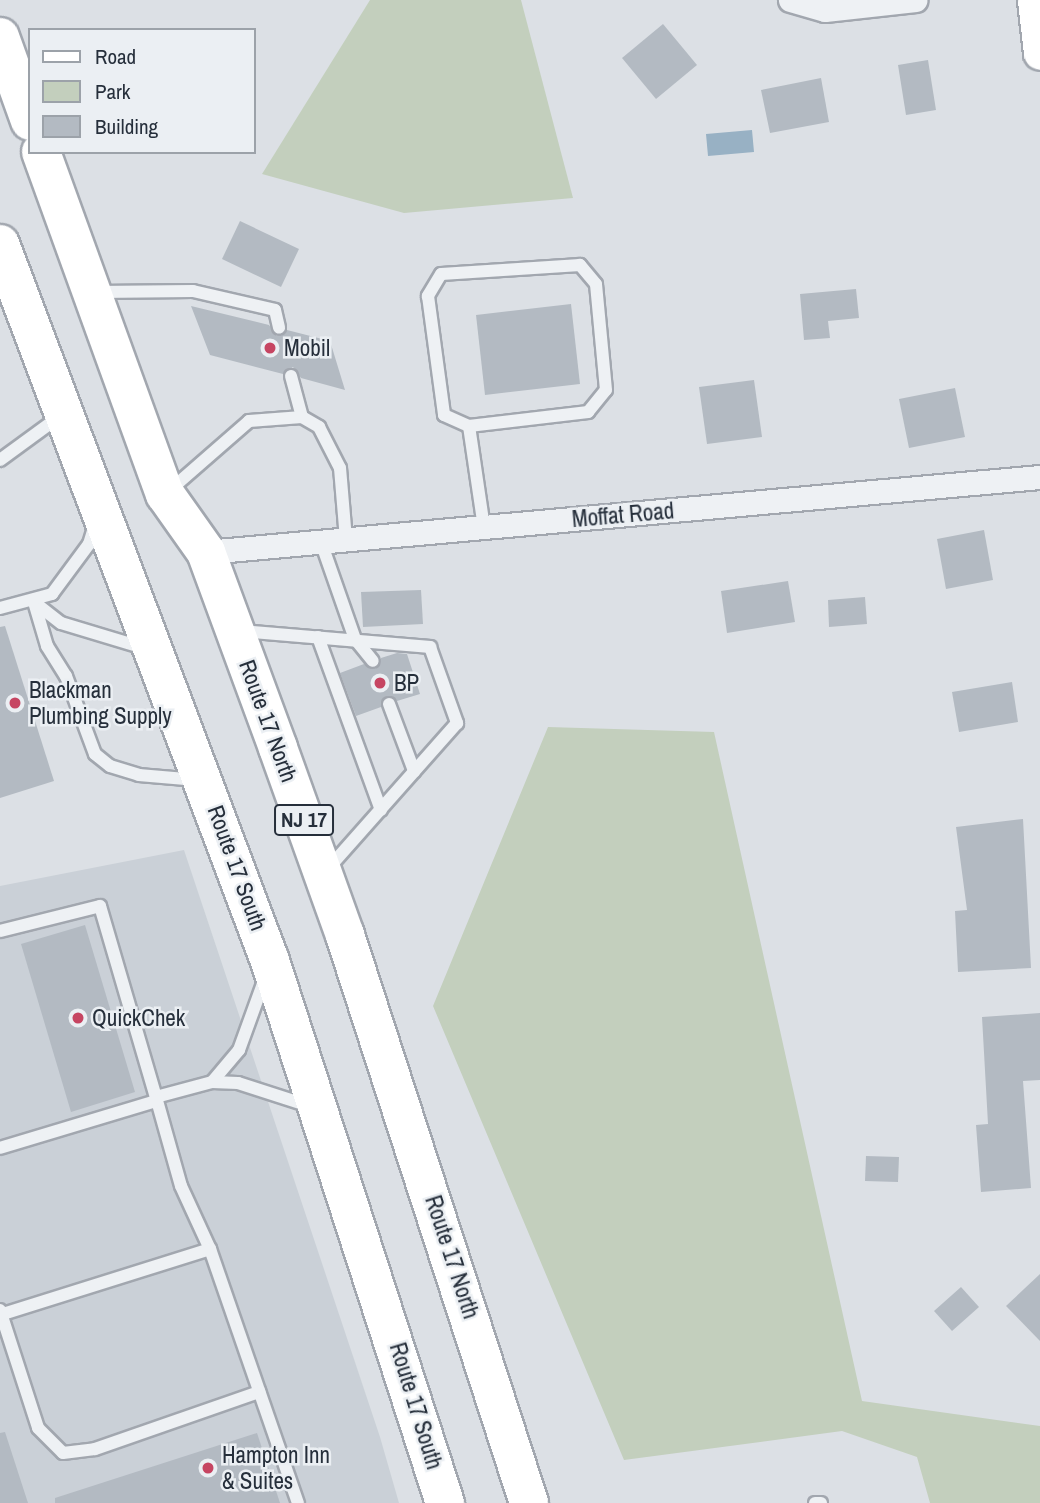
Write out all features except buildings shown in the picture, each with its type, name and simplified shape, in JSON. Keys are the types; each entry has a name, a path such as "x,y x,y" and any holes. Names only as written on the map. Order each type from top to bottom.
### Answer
{"highway":[{"path":"0,37 28,115"},
{"name":"Route 17 North","path":"42,154 165,494 206,552 323,874 529,1503"},
{"name":"Route 17 South","path":"0,243 206,781 270,961 445,1503"}],"main road":[{"path":"1034,0 1040,53"}],"street":[{"path":"790,0 825,10 915,0"},
{"name":"Moffat Road","path":"206,552 1040,477"}],"lane":[{"path":"580,265 596,284 606,390 588,412 469,426 444,415 428,296 441,274 580,265"},
{"path":"90,292 193,291 275,310 279,328"},
{"path":"291,376 302,417"},
{"path":"0,460 65,412"},
{"path":"165,494 249,421 302,417 319,427 340,467 346,540"},
{"path":"469,426 484,527"},
{"path":"0,608 34,602 70,575 89,544 100,503"},
{"path":"321,542 355,639 373,661"},
{"path":"34,602 61,623 125,638 159,657"},
{"path":"34,602 95,754 110,766 139,775 206,781"},
{"path":"234,630 430,647 457,723 323,874"},
{"path":"318,637 381,810"},
{"path":"389,704 414,771"},
{"path":"0,931 100,906 181,1186 210,1249 298,1503"},
{"path":"212,1082 239,1050 270,961"},
{"path":"0,1148 212,1082 258,1087 320,1110"},
{"path":"210,1249 1,1312 38,1428 63,1453 95,1449 260,1392"},
{"path":"815,1503 821,1503"}],"shaded area":[{"path":"184,850 380,1437 399,1503 0,1503 0,886"}],"green space":[{"path":"370,0 521,0 573,198 404,213 262,174"},
{"path":"548,727 714,732 862,1401 1040,1426 1040,1503 930,1503 917,1457 842,1431 624,1460 433,1006"}],"water":[{"path":"752,130 754,152 708,156 706,134"}],"place":[{"name":"Mobil","path":"270,348"},
{"name":"BP","path":"380,683"},
{"name":"Blackman Plumbing Supply","path":"15,703"},
{"name":"QuickChek","path":"78,1018"},
{"name":"Hampton Inn & Suites","path":"208,1468"}]}
